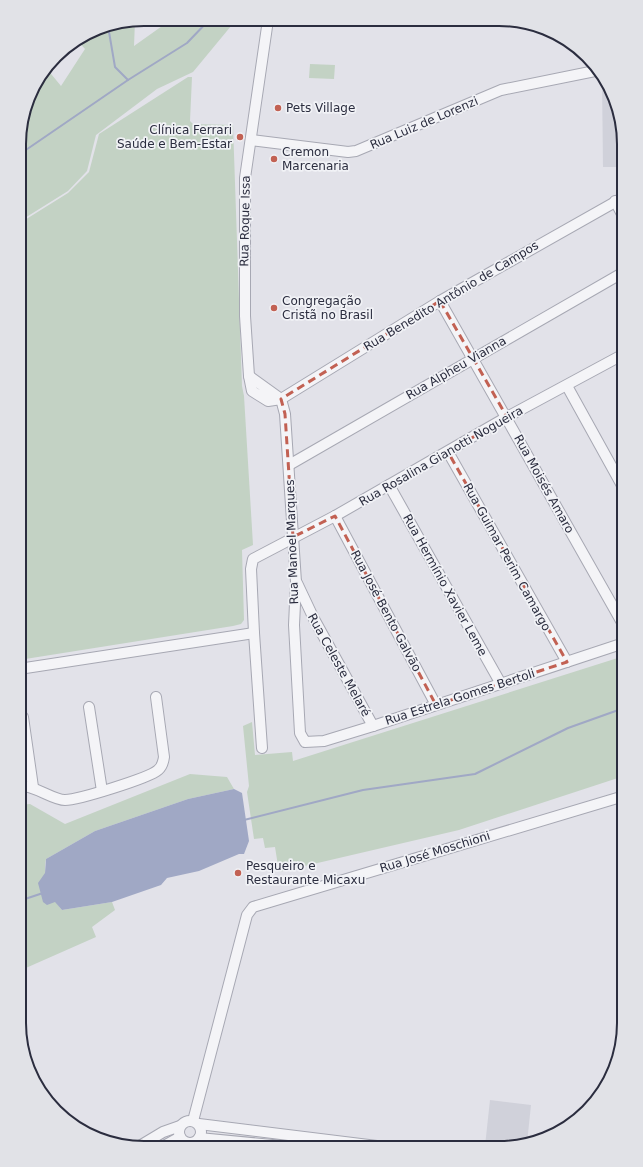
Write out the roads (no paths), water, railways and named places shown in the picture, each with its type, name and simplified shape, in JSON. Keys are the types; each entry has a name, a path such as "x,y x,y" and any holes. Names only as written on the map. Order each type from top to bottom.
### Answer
{"street":[{"name":"Rua Roque Issa","path":"267,26 245,178 245,316 249,376 280,399"},
{"name":"Rua Luiz de Lorenzi","path":"251,140 348,152 356,151 501,90 592,72"},
{"name":"Rua Benedito Antônio de Campos","path":"280,399 440,301 617,200"},
{"name":"Rua Alpheu Vianna","path":"289,465 617,276"},
{"name":"Rua Moisés Amaro","path":"440,301 617,613"},
{"name":"Rua Rosalina Gianotti Nogueira","path":"254,633 251,570 252,563 256,556 335,516 507,417 617,358"},
{"path":"567,386 617,476"},
{"name":"Rua Manoel Marques","path":"280,399 285,414 289,465 296,582 294,625 300,733"},
{"name":"Rua Guimar Perim Camargo","path":"448,452 566,662"},
{"name":"Rua Hermínio Xavier Leme","path":"389,485 502,684"},
{"name":"Rua José Bento Galvão","path":"335,516 436,706"},
{"name":"Rua Celeste Melaré","path":"296,582 314,619 373,726"},
{"path":"294,625 304,620 314,619"},
{"path":"26,668 254,633 262,748"},
{"name":"Rua Estrela Gomes Bertoli","path":"300,733 305,742 312,743 436,706 617,645"},
{"path":"26,786 33,787 65,800 102,791 148,776 158,771 163,765 164,757 156,697"},
{"path":"90,707 102,791"},
{"path":"26,738 33,787"},
{"name":"Rua José Moschioni","path":"196,1122 247,915 253,907 274,899 617,798"},
{"path":"148,1141 164,1132 180,1126 184,1122 196,1122 340,1141"},
{"path":"196,1122 201,1130 199,1138 196,1141"},
{"path":"180,1126 179,1131 184,1141"},
{"path":"199,1138 231,1141"}],"water":[{"path":"234,789 242,793 249,841 244,854 239,854 199,871 167,878 161,885 112,902 62,910 55,902 47,905 43,902 38,883 45,873 46,859 95,831 188,799"}],"waterway":[{"path":"26,150 128,80 187,43 203,26"},
{"path":"109,31 115,67 128,80"},
{"path":"244,820 363,790 475,774 568,728 617,710"},
{"path":"26,899 43,893"}],"place":[{"name":"Pets Village","path":"278,108"},
{"name":"Clínica Ferrari Saúde e Bem-Estar","path":"240,137"},
{"name":"Cremon Marcenaria","path":"274,159"},
{"name":"Congregação Cristã no Brasil","path":"274,308"},
{"name":"Pesqueiro e Restaurante Micaxu","path":"238,873"}]}
